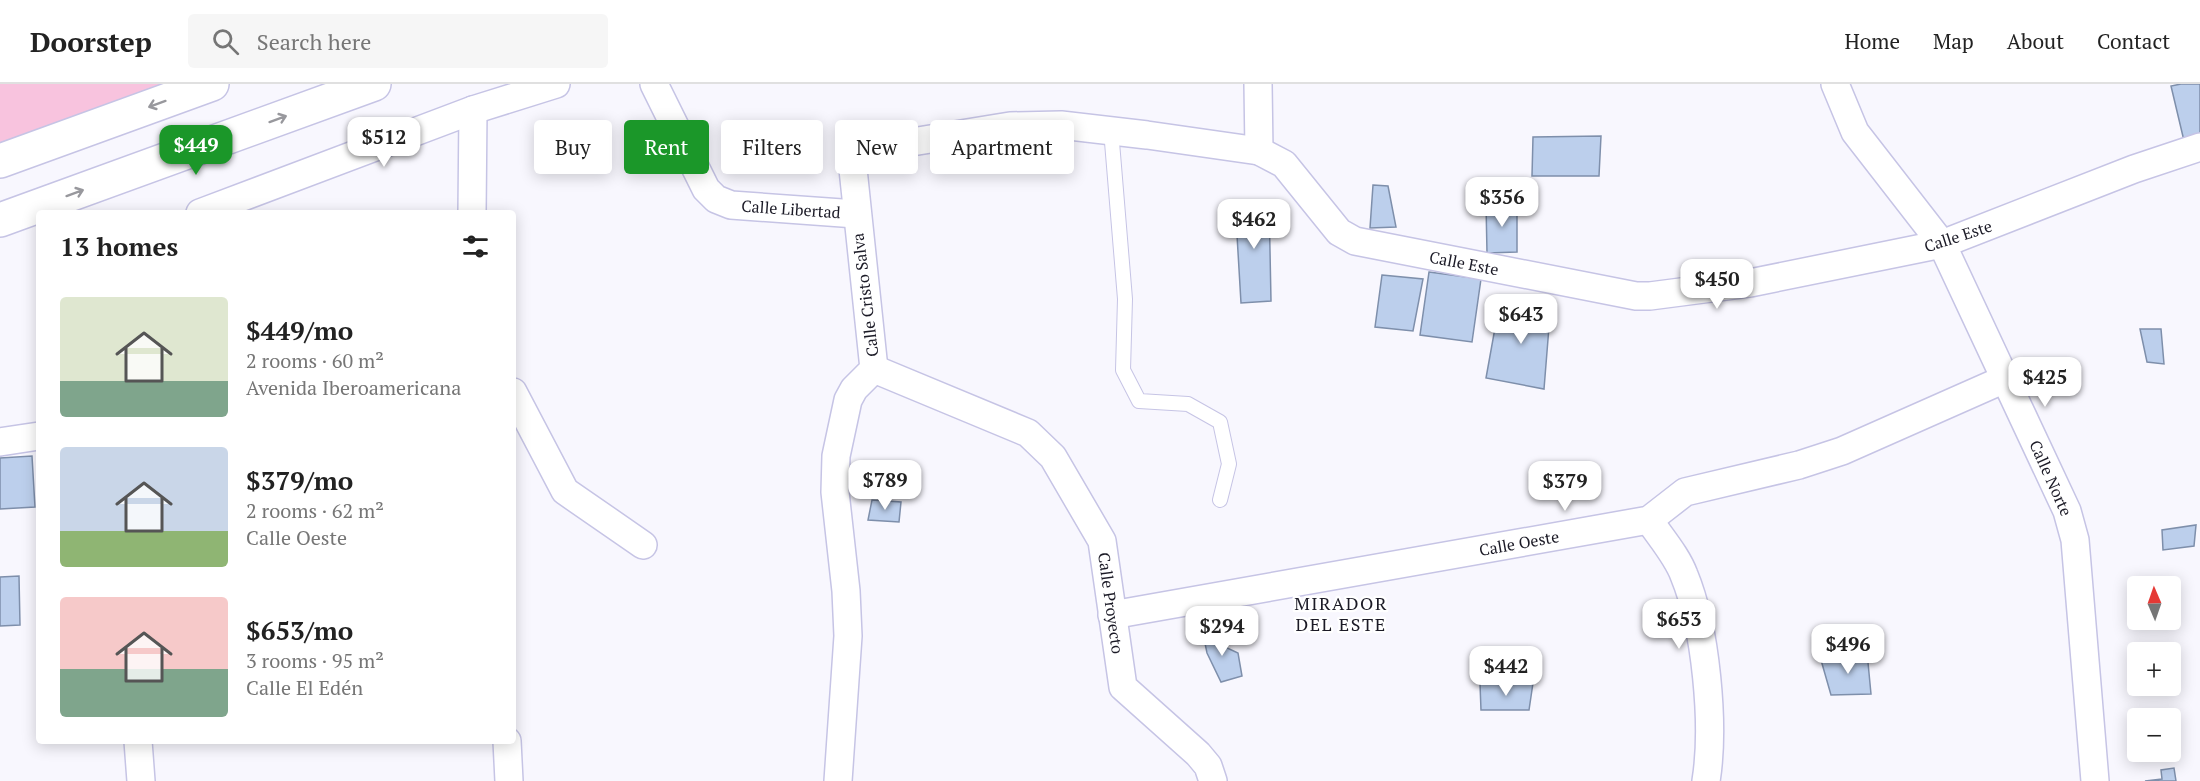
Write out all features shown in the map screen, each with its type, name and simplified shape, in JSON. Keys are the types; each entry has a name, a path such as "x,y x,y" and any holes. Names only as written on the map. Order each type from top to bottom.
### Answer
{"street":[{"path":"0,161 212,84"},
{"path":"0,220 374,84"},
{"path":"208,210 473,110 556,84"},
{"name":"Calle Libertad","path":"654,84 706,189 716,199 731,205 856,214"},
{"path":"1258,84 1258,151"},
{"name":"Calle Norte","path":"1834,84 1855,132 1942,244 2007,378 2067,511 2074,533 2095,781"},
{"path":"472,210 473,110"},
{"name":"Calle Este","path":"918,140 1010,126 1043,124 1112,130 1258,151 1284,164 1338,232 1355,241 1636,296 1750,283 1942,244 2134,169 2200,147"},
{"name":"Calle Cristo Salva","path":"838,781 848,636 846,591 835,492 836,456 840,424 848,400 854,389 874,369 852,174"},
{"name":"Calle Proyecto","path":"874,369 1028,433 1040,442 1061,469 1102,542 1123,687 1198,754 1208,766 1213,781"},
{"name":"Calle Oeste","path":"1112,615 1649,520 1684,492 1799,465 1842,451 2007,378"},
{"path":"516,398 565,491 643,545"},
{"path":"0,442 36,436"},
{"path":"1649,520 1683,572 1692,596 1707,689 1710,753 1706,781"},
{"path":"138,744 141,781"},
{"path":"507,744 509,781"}],"lane":[{"path":"1112,130 1125,299 1123,370 1139,401 1188,404 1220,422 1229,464 1220,500"}],"shaded area":[{"path":"0,84 174,84 0,143"}],"building":[{"path":"2200,84 2200,141 2185,145 2171,86"},
{"path":"1601,136 1599,176 1532,176 1533,137"},
{"path":"1373,185 1388,186 1396,227 1370,228"},
{"path":"1235,201 1269,201 1271,301 1241,303"},
{"path":"1486,204 1517,204 1517,252 1487,253"},
{"path":"1429,272 1481,279 1472,342 1420,335"},
{"path":"1382,275 1423,279 1413,331 1375,327"},
{"path":"1551,302 1544,389 1486,378 1497,317 1515,304"},
{"path":"2140,329 2161,329 2164,364 2147,362"},
{"path":"32,456 35,507 0,509 0,458"},
{"path":"872,500 901,502 899,522 868,520"},
{"path":"2196,525 2194,546 2163,550 2162,530"},
{"path":"19,576 20,625 0,626 0,577"},
{"path":"1221,632 1225,647 1238,653 1242,676 1221,682 1207,653 1203,634"},
{"path":"1867,652 1871,694 1831,695 1821,660"},
{"path":"1533,683 1529,710 1481,710 1480,684"},
{"path":"2174,768 2176,781 2145,781 2162,779 2161,770"}],"district":[{"name":"MIRADOR DEL ESTE","path":"1341,613"}]}
